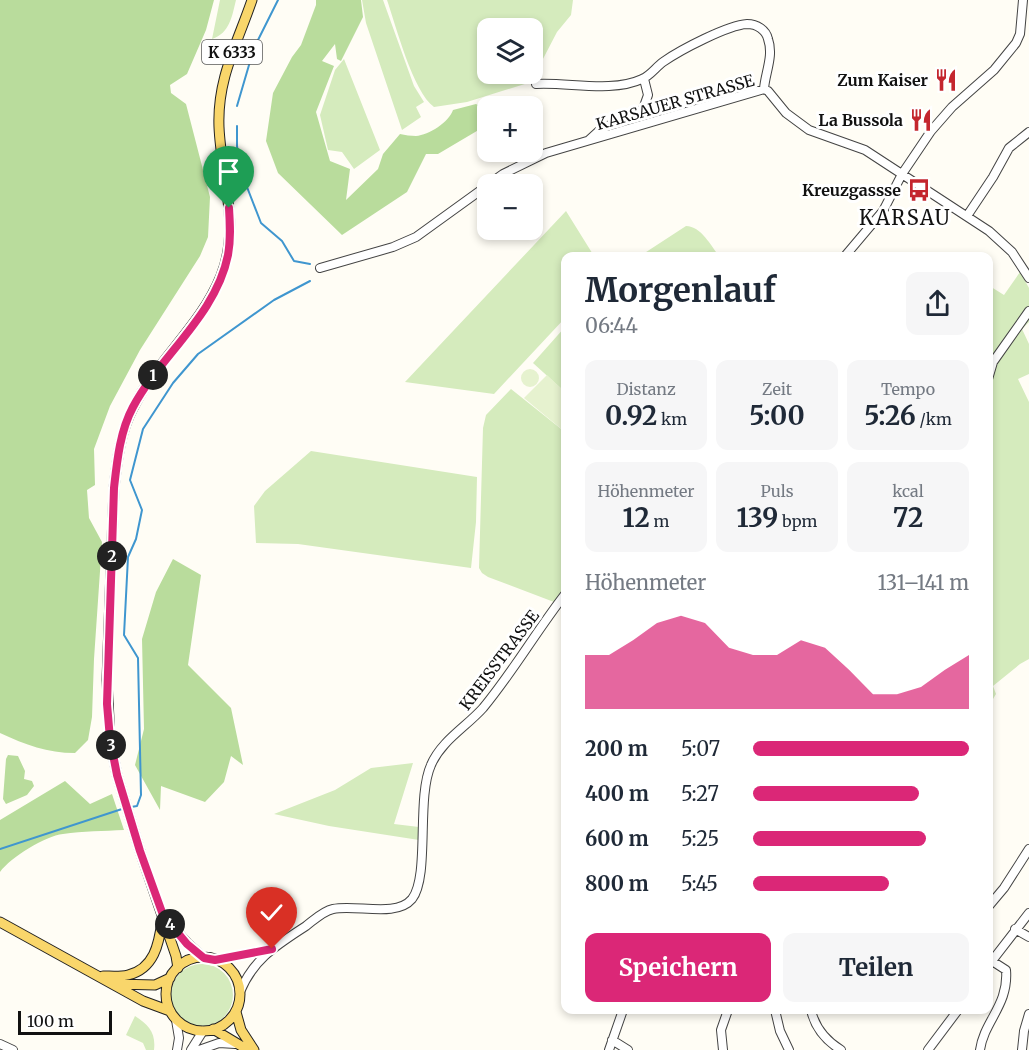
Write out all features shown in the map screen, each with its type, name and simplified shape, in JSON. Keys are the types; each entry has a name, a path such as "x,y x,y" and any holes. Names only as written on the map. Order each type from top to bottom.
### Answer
{"main road":[{"name":"K 6333","path":"178,968 163,915 129,816 110,739 107,680 114,488 117,460 132,409 165,359 199,317 217,284 227,256 230,236 229,208 219,126 220,98 229,58 252,0"},
{"name":"K 6333","path":"163,915 187,944 204,958"},
{"path":"101,976 126,976 139,971 149,962 160,943 163,915"},
{"path":"0,922 116,984 143,1001 170,1011"},
{"path":"116,984 155,985 170,978 178,968 190,960 204,958 215,960 225,965 233,973 240,992 239,1003 236,1012 226,1023 208,1030"},
{"path":"170,978 166,998 176,1020 193,1029 208,1030 248,1050"},
{"path":"236,1012 241,1030 254,1050"}],"street":[{"path":"848,252 883,211 902,174 931,131 952,107 994,70 1016,43 1020,34 1023,0"},
{"path":"543,84 617,86 644,79 664,61 699,42 749,24 764,31 768,38 770,58 764,90"},
{"path":"1020,34 1029,38"},
{"path":"587,142 600,130 643,109 648,95 644,79"},
{"name":"KARSAUER STRASSE","path":"503,174 546,153 764,90 768,91 786,113 808,130 865,150 967,216 1002,242 1012,252 1029,278"},
{"path":"967,216 1009,148 1029,132"},
{"name":"KARSAUER STRASSE","path":"320,268 393,247 416,237 477,193"},
{"path":"993,362 1029,311"},
{"name":"KREISSTRASSE","path":"240,992 247,974 272,949 329,910 348,906 391,910 404,905 412,898 419,878 423,802 425,782 430,766 443,746 483,707 561,600"},
{"path":"993,901 1029,849"},
{"path":"993,959 1029,913"},
{"path":"1015,929 1029,938"},
{"name":"KREISSTRASSE","path":"215,960 272,949"},
{"path":"980,1050 1003,999 1007,979 1006,970 993,964"},
{"path":"609,1050 622,1014"},
{"path":"723,1050 721,1030 727,1014"},
{"path":"776,1014 780,1031 789,1050"},
{"path":"811,1014 814,1024 830,1043 841,1050"},
{"path":"928,1050 955,1014"},
{"path":"1022,1050 1029,1014"},
{"path":"176,1020 179,1038 177,1050"},
{"path":"191,1050 208,1030"},
{"path":"612,1040 628,1050"},
{"path":"199,1050 219,1043 239,1044"},
{"path":"0,1044 13,1050"}],"green space":[{"path":"0,0 214,0 206,30 187,74 170,85 171,93 186,104 210,197 208,237 200,256 140,350 110,406 94,449 95,485 87,490 89,518 102,542 92,717 88,740 75,753 37,748 0,733"},
{"path":"220,0 236,0 231,18 223,33 212,39"},
{"path":"316,0 361,0 363,17 341,61 337,59 335,44 322,61 334,66 316,112 330,161 350,169 346,200 378,169 383,154 400,134 416,136 427,133 443,123 453,110 477,105 477,131 438,154 426,154 407,192 342,235 278,173 266,141 273,93 301,45"},
{"path":"362,0 383,0 414,86 424,102 416,107 421,117 402,130 366,23"},
{"path":"387,0 573,0 571,15 557,32 543,59 543,18 477,18 477,84 525,84 486,96 477,96 477,99 467,102 434,107 419,88"},
{"path":"344,59 380,150 354,169 342,152 328,150 320,115 335,70"},
{"path":"566,211 592,252 561,252 561,322 494,394 405,382 539,240 543,240 543,235"},
{"path":"686,226 701,233 716,252 646,252"},
{"path":"1020,272 1029,288 1029,307 997,353 993,354 993,288 1004,295"},
{"path":"1029,314 1029,322 1022,329 1029,344 1029,374 1018,379 1029,402 1029,659 993,686 993,371"},
{"path":"561,332 561,388 533,363"},
{"path":"530,369 536,372 539,378 536,384 530,387 524,384 521,378 524,372"},
{"path":"547,375 561,388 561,429 524,398"},
{"path":"511,389 561,429 561,592 554,602 488,577 479,568 483,428 486,415"},
{"path":"311,451 477,477 476,522 471,568 298,544 256,543 254,506 265,491"},
{"path":"173,559 201,575 188,665 231,708 243,765 231,756 224,782 205,802 161,786 160,810 135,765 144,729 142,639 156,592"},
{"path":"8,755 18,756 25,771 24,779 32,781 34,786 27,795 6,804 3,799"},
{"path":"413,763 394,824 419,827 419,840 329,826 274,814 335,790 371,768"},
{"path":"65,781 90,804 112,794 124,830 78,832 56,836 20,854 0,872 0,820"},
{"path":"202,964 214,966 224,973 231,983 233,995 231,1007 224,1017 214,1024 202,1026 190,1024 180,1017 173,1007 171,995 173,983 180,973 190,966"},
{"path":"135,1016 150,1030 154,1039 154,1050 146,1050 143,1043 126,1035"}],"waterway":[{"path":"237,106 254,48 278,0"},
{"path":"237,126 240,169 261,223 282,241 294,261 310,264"},
{"path":"131,807 137,806 141,795 138,658 124,635 128,557 136,539 142,510 130,480 143,429 173,383 198,354 274,300 310,281"},
{"path":"0,849 125,808"}],"place":[{"name":"Zum Kaiser","path":"946,80"},
{"name":"La Bussola","path":"921,120"},
{"name":"Kreuzgassse","path":"919,190"}],"district":[{"name":"KARSAU","path":"905,217"}],"route":[{"path":"229,208 230,236 227,256 213,294 199,317 146,386 132,409 123,435 114,488 107,704 110,739 117,775 151,885 163,915 187,944 204,958 215,960 272,949"}]}
